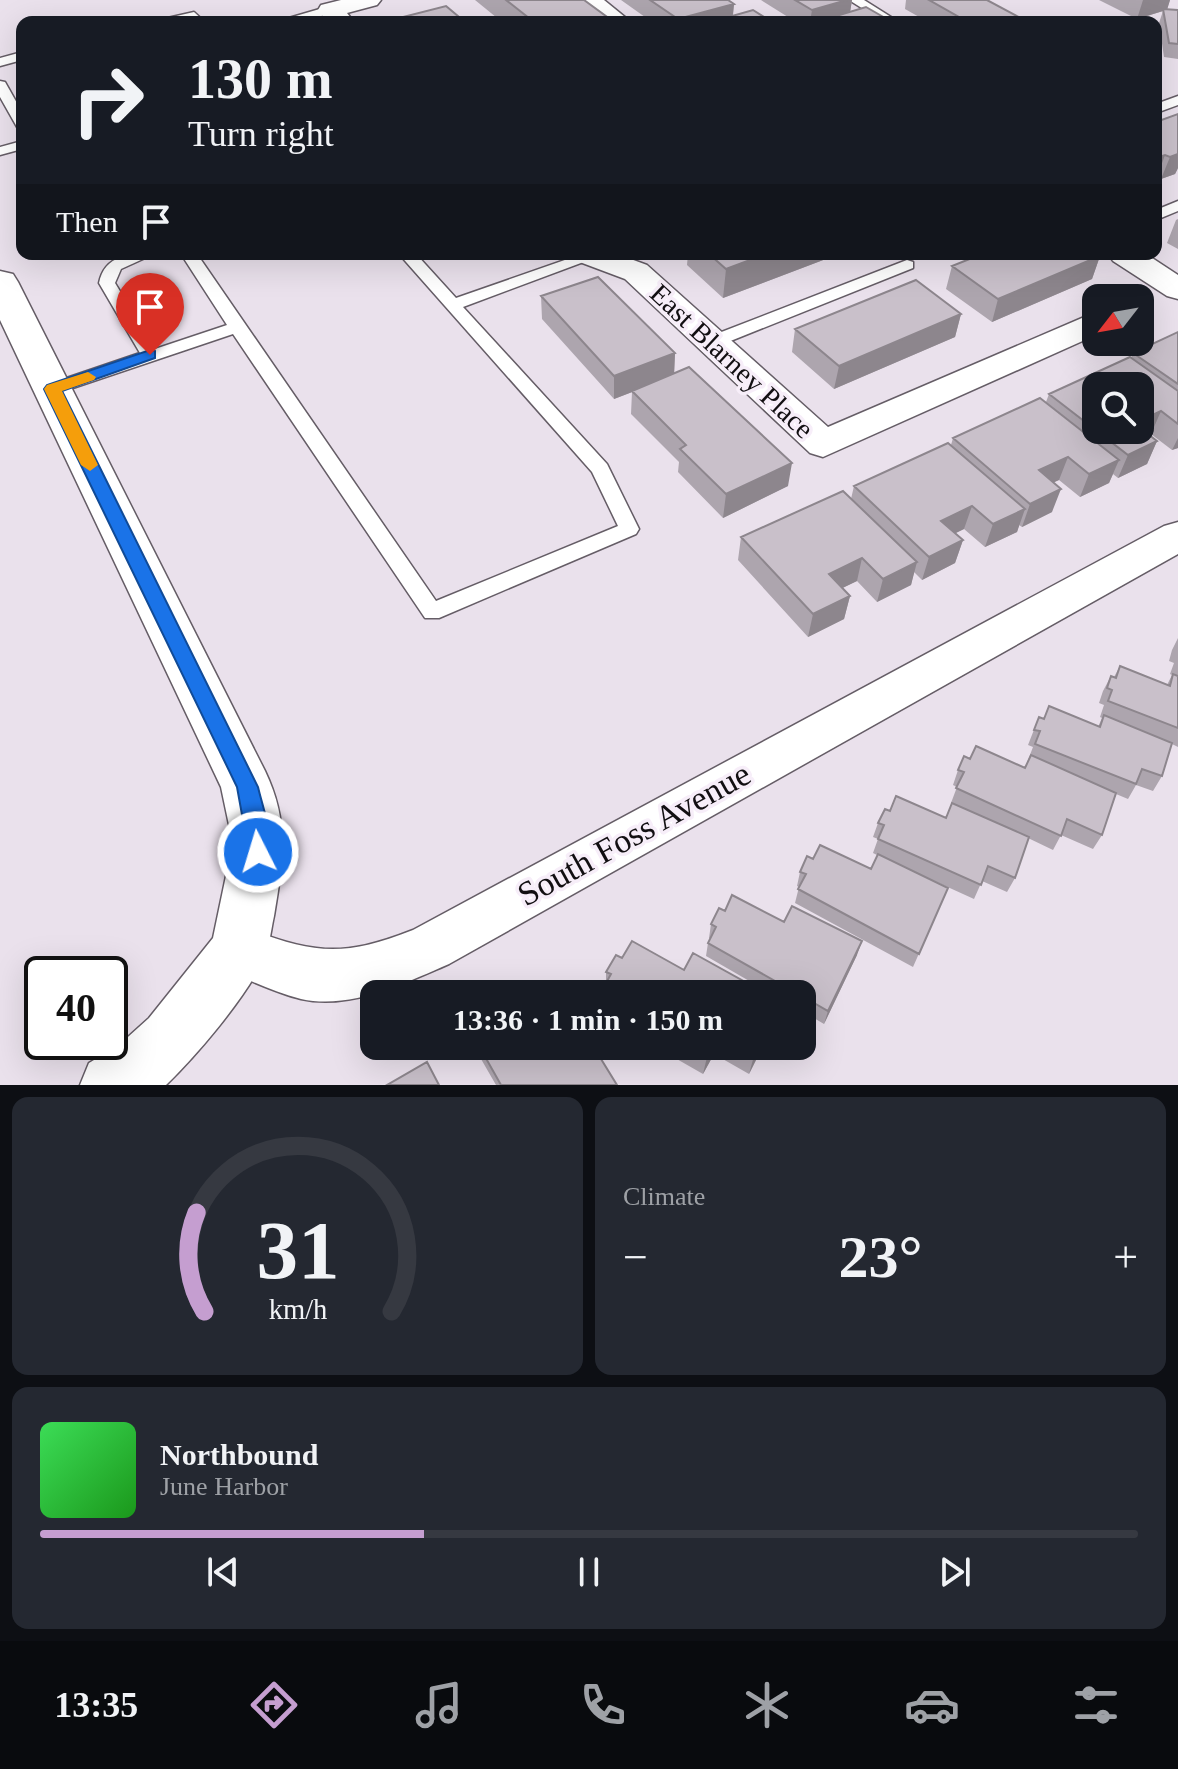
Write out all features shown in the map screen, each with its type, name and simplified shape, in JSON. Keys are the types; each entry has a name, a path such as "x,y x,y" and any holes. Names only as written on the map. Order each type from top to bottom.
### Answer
{"street":[{"path":"336,16 369,0"},
{"path":"589,0 611,16"},
{"name":"East Blarney Place","path":"605,260 636,272 823,444 1082,328"},
{"path":"1133,260 1176,288"},
{"path":"0,282 247,787 256,825 258,852 239,950 170,1039 141,1067 111,1085"},
{"path":"1154,297 1176,288"},
{"name":"South Foss Avenue","path":"239,950 279,966 321,976 378,967 417,953 1178,536"}],"lane":[{"path":"855,0 883,16"},
{"path":"0,85 16,113"},
{"path":"127,260 114,264 108,272 107,283 150,355"},
{"path":"193,260 432,612 629,529 600,469 412,260"},
{"path":"452,305 578,260"},
{"path":"712,342 907,265"},
{"path":"52,389 237,327"}],"building":[{"path":"506,0 584,0 606,16 526,16"},
{"path":"650,0 728,0 734,4 689,16 674,16"},
{"path":"795,0 847,0 812,10"},
{"path":"929,0 987,0 1017,16 957,16"},
{"path":"446,6 458,16 407,16"},
{"path":"866,7 882,16 836,16"},
{"path":"1163,9 1178,10 1178,44 1169,43"},
{"path":"753,10 762,16 732,16"},
{"path":"1178,114 1178,154 1170,157 1162,156 1162,120"},
{"path":"716,260 750,260 726,269"},
{"path":"967,260 1091,260 998,299 952,266"},
{"path":"598,277 675,353 614,376 541,296"},
{"path":"916,280 961,314 839,366 795,329"},
{"path":"1178,332 1178,384 1137,356 1154,356 1154,343"},
{"path":"1130,357 1151,372 1097,372"},
{"path":"689,367 792,463 726,494 680,449 686,445 632,391"},
{"path":"1154,374 1178,391 1178,424 1161,411 1154,414"},
{"path":"1082,379 1082,419 1049,394"},
{"path":"1040,398 1082,431 1082,444 1099,444 1119,460 1089,474 1068,457 1039,470 1061,489 1030,504 953,438"},
{"path":"948,443 1025,509 993,524 972,506 941,521 963,540 929,557 854,486"},
{"path":"1114,444 1151,444 1128,455"},
{"path":"843,491 917,562 883,579 862,558 829,574 850,596 813,614 741,537"},
{"path":"1120,666 1170,686 1173,674 1178,676 1178,728 1108,701 1112,690 1107,688 1111,676 1116,678"},
{"path":"1049,706 1100,727 1104,715 1172,743 1162,776 1142,769 1136,784 1035,744 1040,731 1034,730 1039,717 1044,719"},
{"path":"976,746 1025,768 1031,755 1116,793 1102,835 1067,819 1061,836 956,788 964,772 958,770 964,756 970,759"},
{"path":"896,796 946,818 952,803 1029,837 1015,878 988,866 981,885 878,839 884,825 878,823 885,809 890,811"},
{"path":"820,845 871,869 878,854 948,888 919,954 798,889 806,874 800,872 807,856 813,859"},
{"path":"732,895 784,922 792,906 862,941 828,1011 816,1004 816,980 773,980 708,943 716,927 711,924 719,908 725,911"},
{"path":"632,941 684,970 693,953 742,980 608,980 611,974 606,972 616,955 622,958"},
{"path":"487,1060 602,1060 617,1085 501,1085"},
{"path":"427,1062 439,1085 387,1085"}],"slow traffic":[{"path":"88,377 52,389 90,465"}],"route":[{"path":"150,355 52,389 247,787 253,806 258,852"}]}
